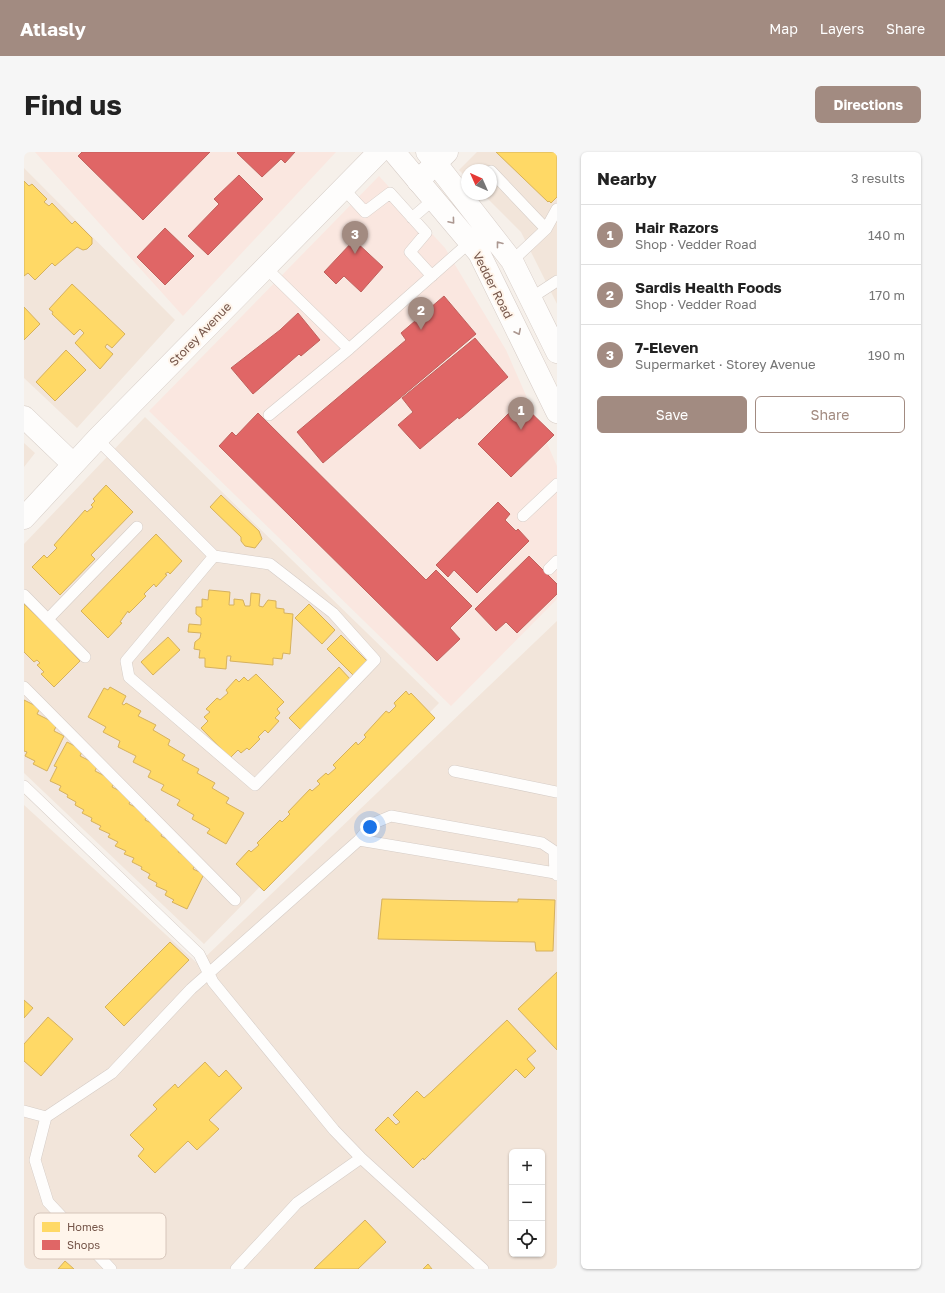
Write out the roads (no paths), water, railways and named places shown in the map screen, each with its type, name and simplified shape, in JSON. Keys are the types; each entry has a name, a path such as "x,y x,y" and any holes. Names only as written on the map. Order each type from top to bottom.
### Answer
{"street":[{"name":"Storey Avenue","path":"24,518 97,439 379,152"},
{"name":"Vedder Road","path":"394,152 479,253 557,412"},
{"name":"Vedder Road","path":"437,156 512,261 557,352"},
{"path":"418,181 437,156"},
{"path":"24,418 73,464"}],"lane":[{"path":"497,177 546,229"},
{"path":"343,188 365,212 390,194 426,233 410,252 432,276"},
{"path":"412,218 434,199"},
{"path":"512,261 546,229 557,209"},
{"path":"269,415 349,350 470,242"},
{"path":"265,267 349,350"},
{"path":"531,298 556,284"},
{"path":"97,439 214,556 270,564 333,613 375,660 255,785 129,677 126,661 214,556"},
{"path":"523,516 557,484"},
{"path":"48,619 137,527"},
{"path":"549,570 557,561"},
{"path":"24,595 85,657"},
{"path":"24,687 235,900"},
{"path":"454,771 557,792"},
{"path":"24,786 199,954 213,982 334,1130 361,1158 483,1269"},
{"path":"58,1213 48,1202 36,1160 46,1117 112,1073 191,989 359,840 372,824 391,816 542,843 556,850 556,874 359,840"},
{"path":"24,1111 46,1117"},
{"path":"236,1269 297,1203 361,1158"},
{"path":"102,1259 111,1269"}],"place":[{"name":"7-Eleven","path":"355,254"},
{"name":"Sardis Health Foods","path":"421,330"},
{"name":"Hair Razors","path":"521,430"}]}
